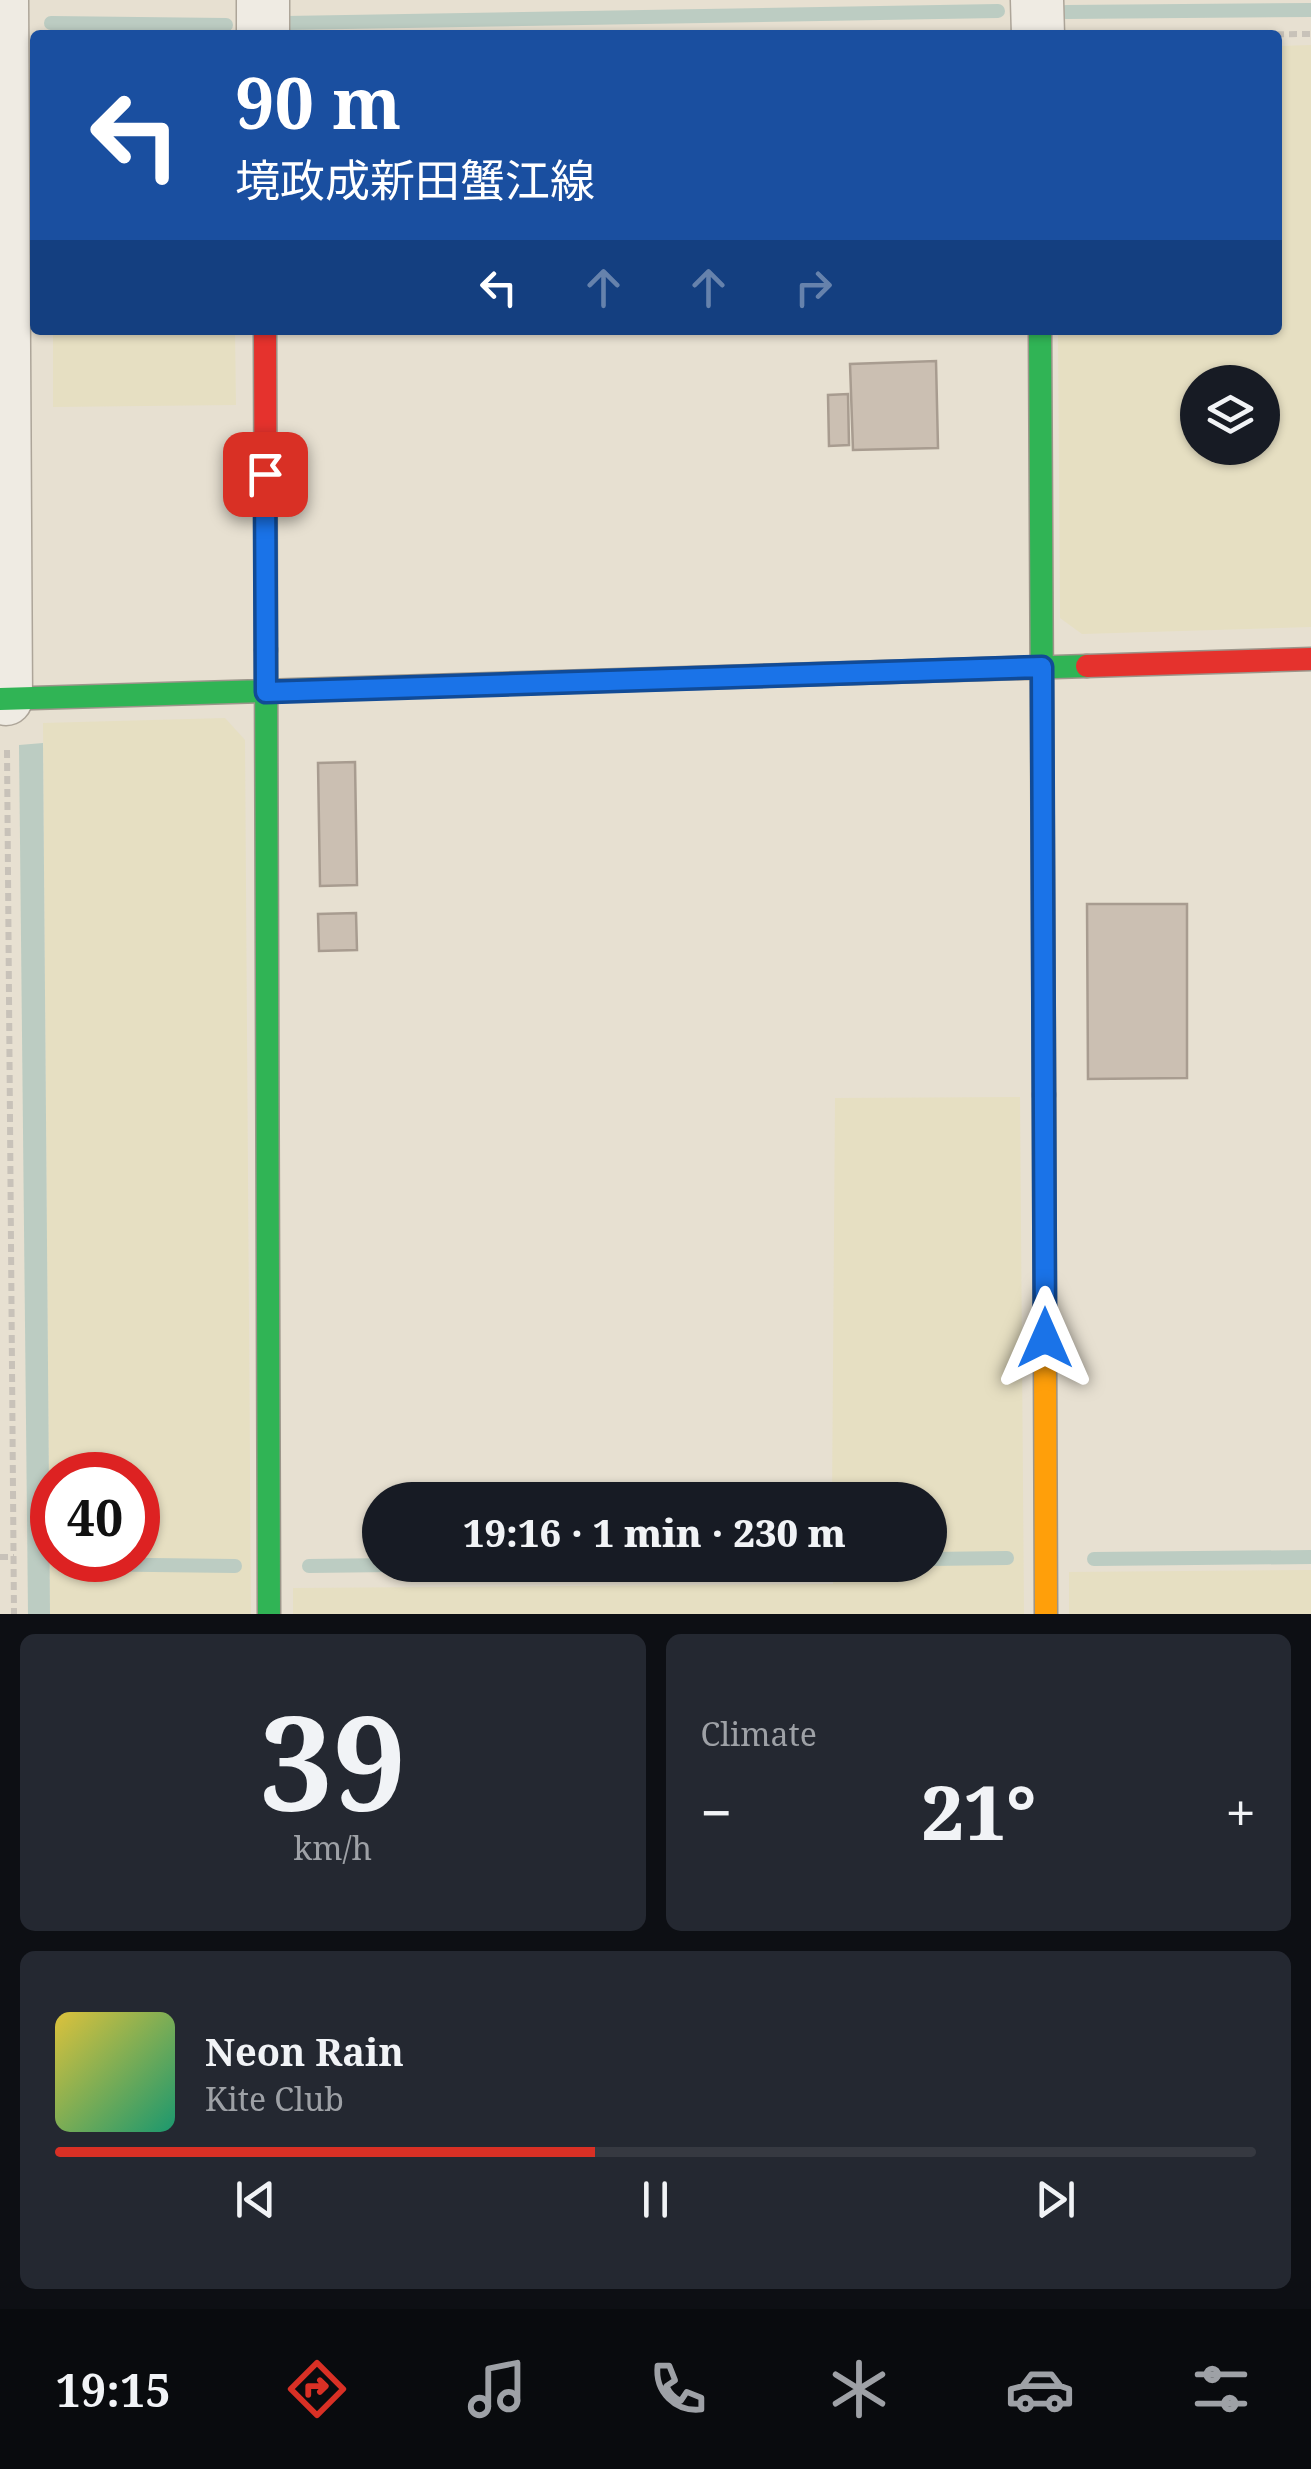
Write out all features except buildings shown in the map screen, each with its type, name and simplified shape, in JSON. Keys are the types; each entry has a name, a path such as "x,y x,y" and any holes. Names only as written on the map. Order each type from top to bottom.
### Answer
{"street":[{"path":"2,0 3,699 1311,659"},
{"path":"263,0 264,30"},
{"path":"1037,0 1038,30"},
{"path":"265,335 268,1614"},
{"path":"1040,335 1046,1614"}],"path":[{"path":"1282,34 1311,34"},
{"path":"3,699 14,1614"},
{"path":"0,1557 14,1557"}],"shaded area":[{"path":"1311,45 1311,627 1082,634 1060,618 1058,335 1282,335 1282,46"},
{"path":"53,335 235,335 236,405 53,407"},
{"path":"225,718 245,740 251,1614 50,1614 50,1582 160,1582 160,1452 49,1452 43,723"},
{"path":"43,743 49,1452 30,1452 30,1582 50,1582 50,1614 28,1614 19,745"},
{"path":"1020,1097 1024,1614 293,1614 293,1588 947,1582 947,1482 832,1482 835,1098"},
{"path":"1311,1570 1311,1614 1069,1614 1069,1572"}],"waterway":[{"path":"1066,12 1311,10"},
{"path":"286,23 998,11"},
{"path":"51,23 226,25"},
{"path":"1094,1559 1311,1557"},
{"path":"947,1559 1007,1558"},
{"path":"160,1565 235,1566"},
{"path":"309,1566 362,1565"}],"traffic: fast":[{"path":"1040,335 1044,1095"},
{"path":"266,650 269,1614"},
{"path":"0,699 1087,666"}],"traffic: slow":[{"path":"1044,1095 1046,1614"}],"traffic: jam":[{"path":"265,335 266,650"},
{"path":"1087,666 1311,659"}],"route":[{"path":"265,474 266,692 1042,667 1045,1338"}]}
